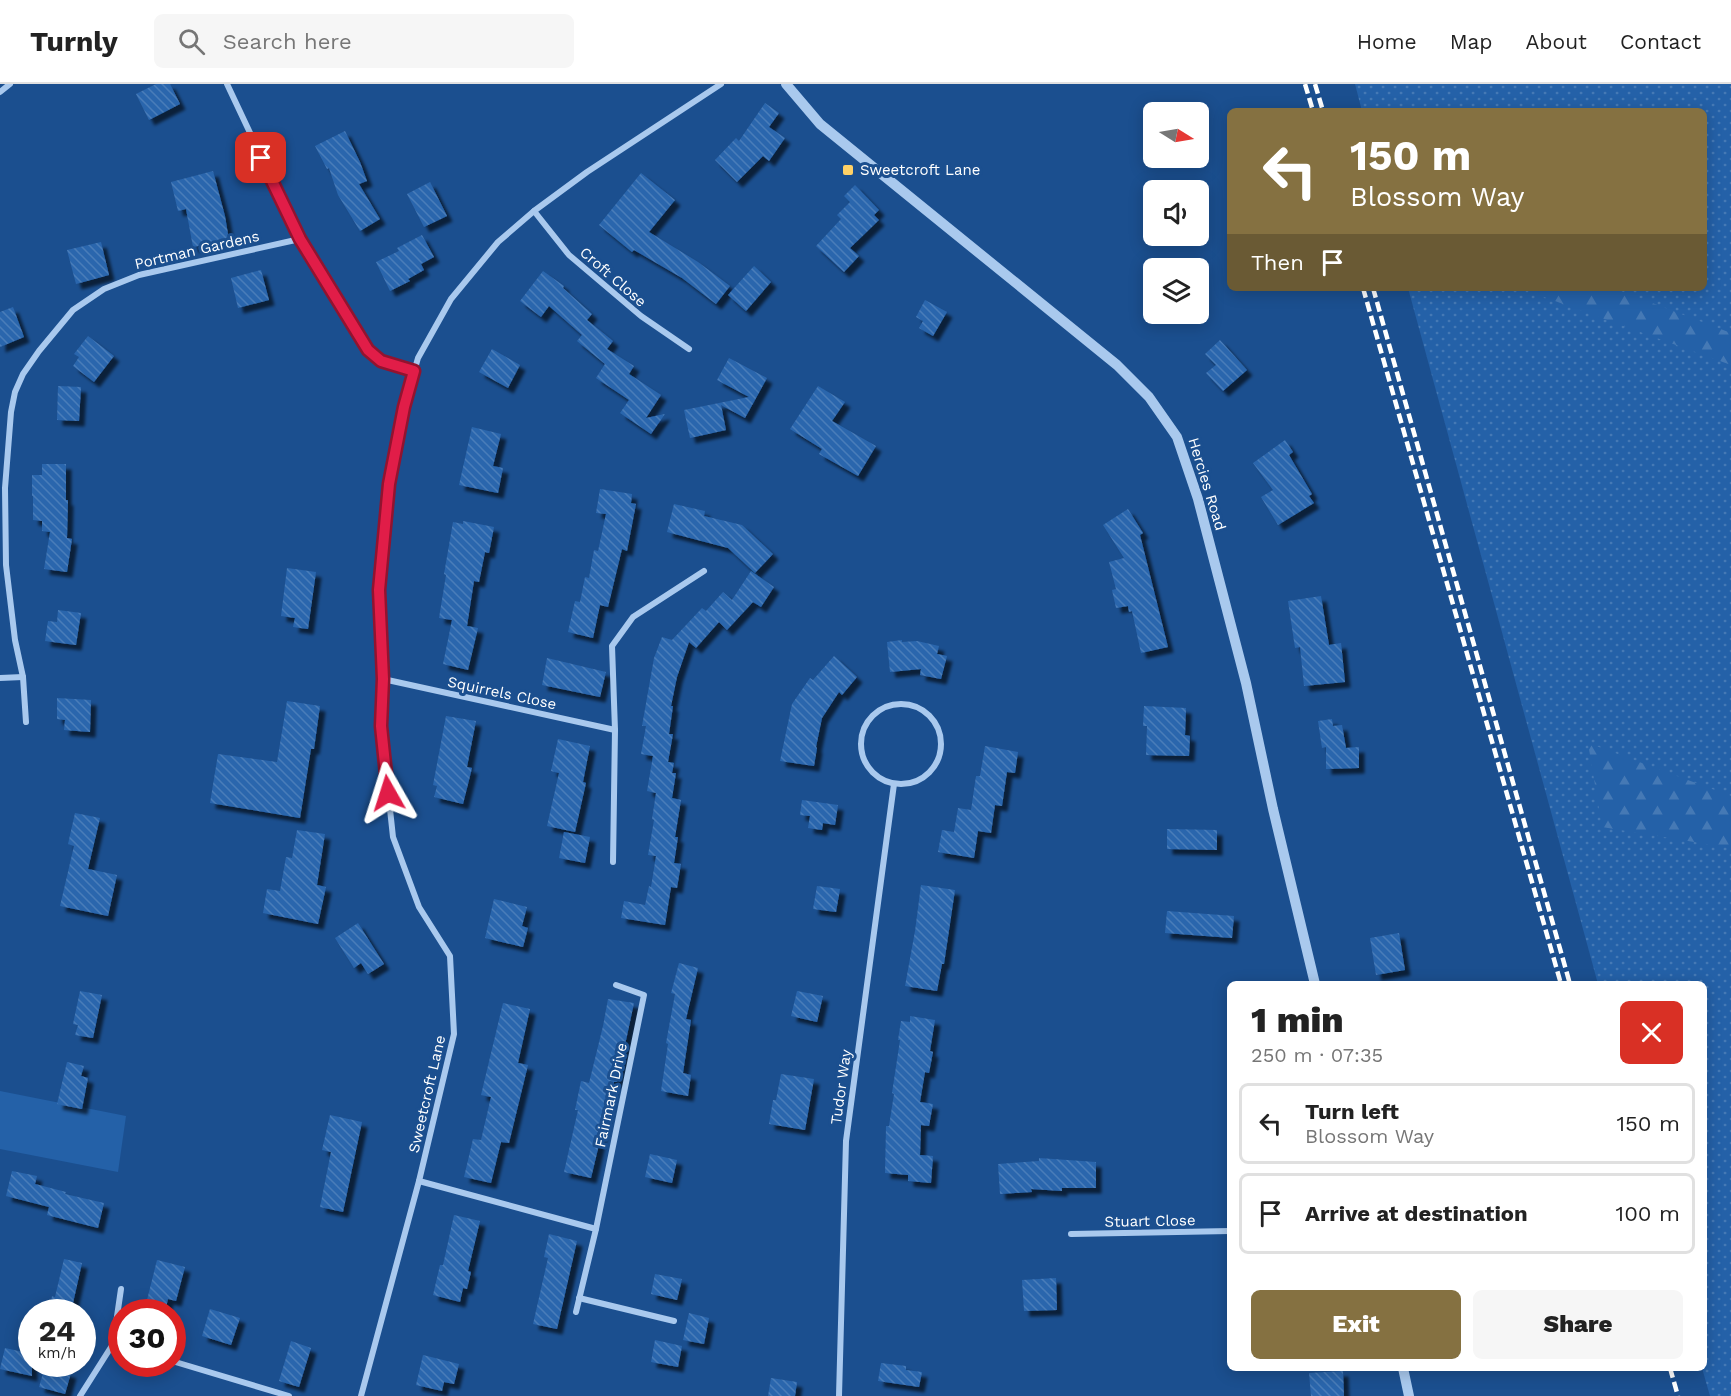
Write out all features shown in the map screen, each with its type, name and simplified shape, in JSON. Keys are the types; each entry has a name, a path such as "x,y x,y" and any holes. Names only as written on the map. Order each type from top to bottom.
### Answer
{"street":[{"path":"0,92 10,84"},
{"path":"227,84 300,239 368,350 381,361 414,371"},
{"name":"Sweetcroft Lane","path":"361,1396 419,1181 454,1034 450,956 419,907 393,837 381,726 383,679 379,590 389,484 404,407 418,358 451,299 498,242 534,211 587,172 721,84"},
{"name":"Hercies Road","path":"786,84 820,124 1117,365 1149,397 1177,437 1198,499 1246,683 1273,809 1314,981"},
{"name":"Croft Close","path":"534,211 569,255 641,316 689,348"},
{"name":"Portman Gardens","path":"26,722 23,677 15,640 6,565 5,488 11,412 15,392 23,374 44,344 73,310 104,290 139,275 300,239"},
{"path":"613,862 615,730 612,646 633,616 704,571"},
{"path":"0,678 23,677"},
{"name":"Squirrels Close","path":"383,679 615,730"},
{"path":"897,704 911,704 932,717 939,730 942,744 938,762 930,773 921,780 907,784 894,784 880,779 869,769 864,762 860,748 861,738 865,724 875,713 897,704"},
{"name":"Tudor Way","path":"839,1396 846,1141 894,784"},
{"name":"Fairmark Drive","path":"576,1312 596,1229 644,995 616,984"},
{"path":"419,1181 596,1229"},
{"name":"Stuart Close","path":"1071,1234 1227,1231"},
{"path":"120,1299 121,1289"},
{"path":"579,1298 674,1321"},
{"path":"80,1396 108,1352"},
{"path":"186,1365 289,1396"},
{"path":"1404,1371 1409,1396"}],"green space":[{"path":"1355,84 1731,84 1731,1396 1710,1396 1703,1371 1707,1371 1707,981 1597,981 1409,291 1707,291 1707,108 1361,108"},
{"path":"1527,291 1621,291 1731,333 1731,365"},
{"path":"1588,743 1731,796 1731,848 1602,827"},
{"path":"0,1091 126,1116 118,1172 0,1149"}],"building":[{"path":"156,84 170,84 180,104 149,120 136,94"},
{"path":"765,103 779,113 769,127 785,138 769,161 763,156 737,182 715,160 736,138 739,141"},
{"path":"345,131 367,181 359,184 380,219 360,231 338,195 329,168 327,169 315,146"},
{"path":"213,171 229,240 193,247 186,209 178,211 171,182"},
{"path":"641,173 675,200 649,232 698,262 730,286 716,304 682,278 634,250 632,252 599,225"},
{"path":"430,182 447,216 424,227 407,194"},
{"path":"855,185 879,210 874,215 879,220 850,248 859,256 844,272 816,246 841,219 837,215 850,202 844,196"},
{"path":"422,235 434,257 421,264 424,270 408,279 410,281 390,291 376,262 399,251 397,248"},
{"path":"101,242 109,275 76,284 67,250"},
{"path":"754,266 771,282 746,311 728,295"},
{"path":"261,270 269,300 238,308 231,278"},
{"path":"543,271 564,286 563,288 592,314 587,320 613,341 607,349 634,366 629,374 661,395 646,418 665,414 651,434 620,413 629,400 596,378 605,364 577,341 582,335 549,306 541,317 520,301"},
{"path":"925,300 947,312 933,336 919,328 923,321 916,317"},
{"path":"13,307 24,337 0,347 0,312"},
{"path":"88,336 114,356 94,382 73,366 79,357 74,354"},
{"path":"1220,340 1247,370 1223,391 1206,373 1216,365 1205,354"},
{"path":"492,349 520,365 508,388 479,372"},
{"path":"729,358 767,378 745,418 721,405 726,430 690,438 684,410 749,397 717,380"},
{"path":"58,386 81,387 79,421 57,420"},
{"path":"818,386 845,402 832,421 876,446 858,476 819,454 822,449 790,429"},
{"path":"472,427 501,434 493,466 503,468 498,493 459,485"},
{"path":"1285,440 1293,452 1289,455 1312,494 1309,496 1314,503 1278,525 1261,497 1273,490 1253,463"},
{"path":"42,464 66,464 67,538 72,539 67,572 44,569 50,532 42,531 42,521 33,520 32,496 32,475 42,475"},
{"path":"600,489 632,494 631,503 636,504 627,551 622,549 608,607 600,605 593,638 568,632 575,601 580,602 585,577 589,578 594,550 598,551 606,514 596,513"},
{"path":"674,504 705,511 704,516 742,525 773,554 755,573 728,548 667,532"},
{"path":"1128,509 1143,533 1140,535 1168,647 1141,653 1132,611 1129,612 1128,606 1116,608 1112,590 1116,589 1109,562 1124,558 1103,525"},
{"path":"463,521 494,527 489,553 485,552 479,582 474,581 467,626 478,628 468,670 443,664 452,620 439,618 453,522 463,524"},
{"path":"287,568 316,572 308,629 293,627 295,618 281,616"},
{"path":"751,571 774,587 761,607 753,602 727,630 719,622 696,648 689,642 677,677 671,706 673,706 669,734 673,734 668,762 674,763 672,773 676,773 672,798 681,800 675,837 678,837 674,863 681,864 677,888 671,887 665,925 621,918 624,901 645,905 649,886 651,887 656,856 648,855 656,793 647,791 653,756 641,754 646,726 642,726 654,658 662,637 672,640 702,608 706,611 723,592 732,600"},
{"path":"1321,596 1329,645 1341,643 1345,682 1304,686 1300,647 1295,648 1288,601"},
{"path":"58,610 81,613 76,645 45,641 48,621 57,622"},
{"path":"902,640 902,642 917,641 939,646 937,654 947,656 941,679 920,675 921,669 890,672 887,642"},
{"path":"834,656 857,677 842,695 839,692 822,718 814,766 780,761 792,704 810,678 813,680"},
{"path":"547,658 606,672 600,697 542,685"},
{"path":"57,698 91,700 90,732 64,730 65,720 57,719"},
{"path":"287,701 320,706 300,818 210,803 218,754 277,762"},
{"path":"1144,706 1186,708 1185,735 1190,736 1189,756 1146,755 1147,726 1143,726"},
{"path":"446,716 476,721 467,767 472,768 463,804 434,797 437,786 433,785"},
{"path":"1332,719 1333,726 1342,725 1346,748 1359,747 1359,768 1326,769 1326,747 1322,748 1318,721"},
{"path":"558,739 590,746 583,782 586,783 575,832 547,826 559,773 551,771"},
{"path":"985,746 1018,752 1015,773 1007,772 1002,806 995,805 991,833 978,831 974,858 938,852 942,830 954,832 958,808 971,810 976,776 980,776"},
{"path":"802,800 838,805 835,825 823,823 822,830 808,828 810,816 800,815"},
{"path":"75,813 100,818 88,869 117,875 108,916 60,906 74,846 68,844"},
{"path":"1167,829 1217,830 1217,850 1167,849"},
{"path":"297,830 325,834 317,885 326,887 318,924 263,913 267,889 280,891 286,857 292,858"},
{"path":"564,832 590,837 585,863 559,858"},
{"path":"921,885 955,890 944,964 942,964 937,991 905,986"},
{"path":"817,886 840,889 836,912 813,909"},
{"path":"494,899 527,907 522,926 528,928 523,947 485,938"},
{"path":"1167,911 1234,916 1232,938 1165,933"},
{"path":"358,923 384,964 368,974 361,963 354,968 335,938"},
{"path":"1399,933 1405,970 1376,975 1370,938"},
{"path":"679,963 698,968 686,1019 691,1020 683,1073 691,1075 688,1096 661,1091 668,1044 666,1043 675,994 671,993"},
{"path":"80,991 102,995 93,1038 75,1035 78,1025 73,1024"},
{"path":"797,991 823,996 817,1022 791,1016"},
{"path":"608,999 634,1003 617,1082 614,1082 591,1178 564,1172 578,1110 575,1110 581,1081 589,1083"},
{"path":"503,1003 530,1009 518,1063 528,1065 509,1143 501,1142 491,1183 464,1177 473,1139 481,1140 491,1097 481,1095"},
{"path":"910,1016 935,1020 930,1051 933,1052 929,1073 925,1072 920,1102 933,1104 929,1126 921,1125 920,1155 933,1156 931,1183 908,1181 908,1175 885,1173 886,1126 889,1126 894,1094 892,1093 901,1021 910,1022"},
{"path":"67,1062 84,1066 81,1076 88,1078 82,1109 57,1104"},
{"path":"781,1074 814,1079 805,1130 769,1124"},
{"path":"330,1115 362,1122 343,1212 320,1207 331,1152 322,1150"},
{"path":"650,1154 677,1160 672,1183 645,1177"},
{"path":"1039,1158 1096,1162 1096,1188 1062,1188 1062,1191 1031,1189 1032,1192 1000,1194 998,1164 1039,1161"},
{"path":"12,1171 37,1176 35,1184 104,1203 98,1228 47,1215 49,1207 6,1196"},
{"path":"454,1215 480,1221 468,1271 471,1272 467,1289 463,1288 460,1302 433,1295 440,1265 443,1265"},
{"path":"549,1234 577,1241 557,1329 533,1324 548,1258 544,1257"},
{"path":"64,1259 82,1263 74,1299 51,1299 52,1296 55,1297"},
{"path":"157,1260 185,1267 177,1299 147,1299"},
{"path":"655,1274 682,1279 677,1300 651,1294"},
{"path":"1056,1278 1057,1310 1024,1311 1022,1280"},
{"path":"210,1309 240,1318 231,1345 202,1336"},
{"path":"689,1313 709,1318 704,1344 683,1340"},
{"path":"655,1340 682,1346 678,1367 651,1362"},
{"path":"291,1341 311,1348 299,1387 279,1381"},
{"path":"5,1348 18,1351 18,1373 0,1369"},
{"path":"423,1355 459,1364 454,1384 444,1382 442,1391 416,1385"},
{"path":"881,1363 906,1366 906,1370 922,1372 919,1387 878,1381"},
{"path":"1343,1371 1344,1396 1311,1396 1309,1373"},
{"path":"42,1377 70,1377 65,1394 39,1387"},
{"path":"771,1378 797,1382 795,1396 768,1396"}],"railway":[{"path":"1305,84 1312,108"},
{"path":"1315,84 1322,108"},
{"path":"1364,291 1560,981"},
{"path":"1374,291 1569,981"},
{"path":"1671,1371 1678,1396"}],"place":[{"name":"Sweetcroft Lane","path":"848,170"}],"route":[{"path":"261,158 300,239 368,350 381,361 414,371 404,407 389,484 379,590 383,679 381,726 388,793"}]}
